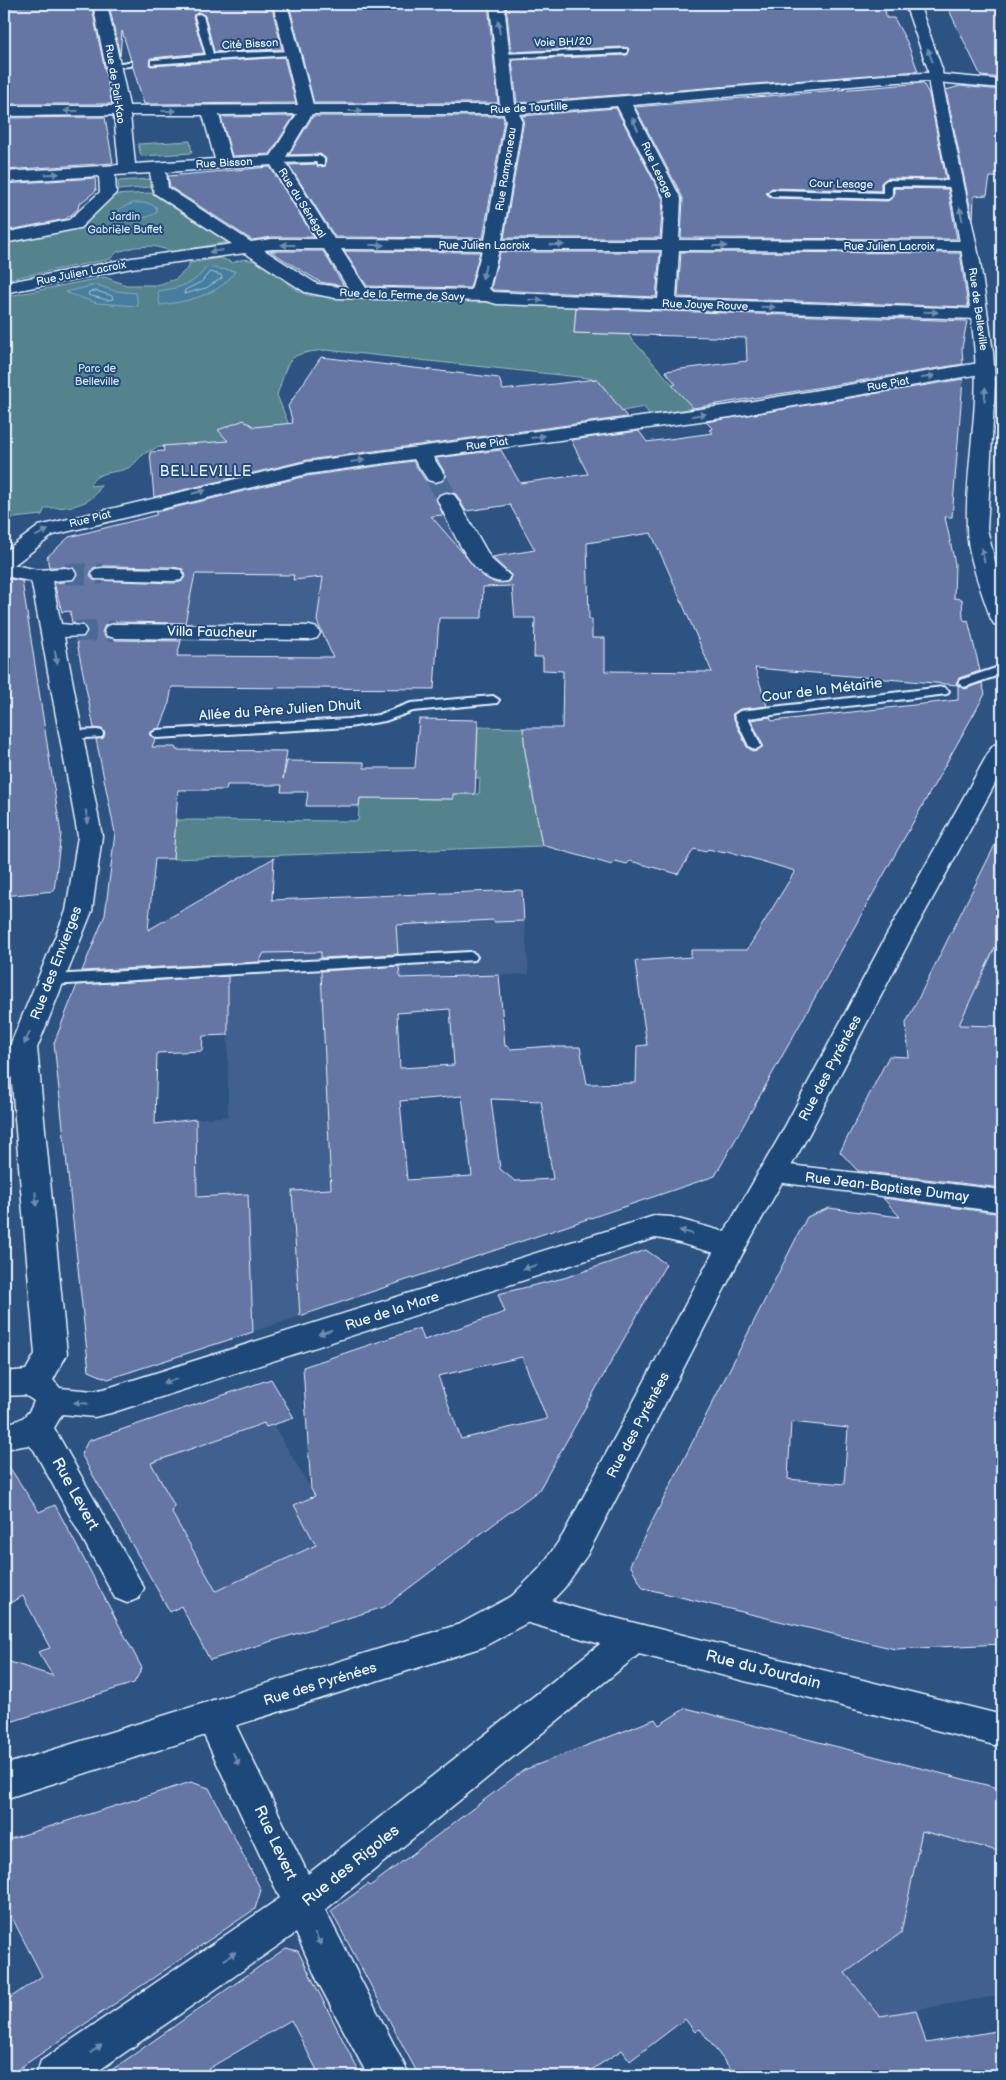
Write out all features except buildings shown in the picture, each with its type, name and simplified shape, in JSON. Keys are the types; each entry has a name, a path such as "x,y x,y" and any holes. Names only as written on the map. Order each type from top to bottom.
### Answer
{"street":[{"name":"Rue de Pali-Kao","path":"100,4 121,64 120,111 127,166"},
{"path":"276,160 307,112 280,4"},
{"name":"Rue Ramponeau","path":"492,245 514,120 507,103 497,4"},
{"name":"Rue de Belleville","path":"912,4 935,69 978,314 991,362 977,529 989,583 1002,619"},
{"name":"Rue de Tourtille","path":"4,111 307,112 510,110 896,78 936,78 1002,84"},
{"name":"Rue Lesage","path":"622,101 673,199 667,303"},
{"path":"210,111 224,163"},
{"name":"Rue Bisson","path":"4,177 276,160"},
{"name":"Rue du Sénégal","path":"276,160 360,293"},
{"path":"157,167 160,190 247,247"},
{"path":"4,238 74,224 108,193 107,170"},
{"name":"Rue Julien Lacroix","path":"4,288 115,266 272,244 967,246"},
{"path":"487,296 480,290 492,245"},
{"name":"Rue de la Ferme de Savy","path":"247,247 317,290 481,298 487,296"},
{"name":"Rue Jouye Rouve","path":"487,296 497,299 978,314"},
{"name":"Rue Piat","path":"4,563 46,530 307,468 730,411 991,362"},
{"path":"420,452 435,476"},
{"path":"447,499 482,563 499,576"},
{"path":"4,570 38,576 65,574"},
{"path":"103,574 173,575"},
{"name":"Rue des Envierges","path":"19,1432 45,1418 29,1389 51,1354 23,1048 79,911 90,836 70,735 63,630 44,584 38,576"},
{"name":"Villa Faucheur","path":"115,631 309,633"},
{"name":"Rue des Pyrénées","path":"4,1782 470,1636 524,1607 553,1578 575,1545 732,1245 1002,750"},
{"name":"Rue Jean-Baptiste Dumay","path":"772,1174 1002,1201"},
{"name":"Rue de la Mare","path":"29,1389 94,1404 111,1400 654,1227 671,1228 732,1245"},
{"name":"Rue Levert","path":"19,1432 46,1441 128,1588"},
{"name":"Rue du Jourdain","path":"524,1607 642,1640 1002,1731"},
{"name":"Rue des Rigoles","path":"56,2076 303,1905 322,1887 642,1640"},
{"name":"Rue Levert","path":"213,1716 239,1766 315,1934 390,2076"}],"lane":[{"name":"Cité Bisson","path":"199,16 210,57"},
{"name":"Voie BH/20","path":"503,56 624,51"},
{"name":"Cité Bisson","path":"154,62 291,53"},
{"path":"276,160 320,159 321,163"},
{"name":"Cour Lesage","path":"772,193 888,196 887,183 954,184"},
{"path":"964,683 1002,670"},
{"name":"Cour de la Métairie","path":"755,746 740,714 943,691"},
{"name":"Allée du Père Julien Dhuit","path":"156,734 349,723 380,718 411,706 493,700"},
{"path":"70,735 97,734"},
{"path":"51,980 470,957"}],"shaded area":[{"path":"446,514 474,565 472,585 365,630 184,627 189,602 171,602 177,578 145,570 151,546"},
{"path":"980,877 1002,878 1002,1061 909,1057 906,1023"},
{"path":"522,890 529,974 321,983 337,1304 197,1350 197,1119 228,1116 228,902"},
{"path":"251,1385 337,1535 170,1612 81,1454 88,1441"},
{"path":"905,1764 1002,1789 1002,1995 880,2016 845,1973 898,1935 879,1912"}],"green space":[{"path":"190,141 192,153 141,156 138,144"},
{"path":"150,179 151,187 119,190 118,181"},
{"name":"Jardin Gabriële Buffet","path":"151,193 227,242 175,252 153,246 135,247 117,252 110,259 4,280 4,242 80,226 114,195"},
{"name":"Parc de Belleville","path":"221,258 233,263 243,259 254,261 304,294 313,296 576,305 574,333 628,335 694,408 650,415 644,407 622,411 597,379 326,350 312,352 295,356 291,360 284,373 277,395 304,463 177,445 163,446 147,452 128,468 96,477 90,486 101,485 92,498 85,502 69,507 45,508 42,515 4,519 4,297 105,277 126,285 157,285 176,279 189,267 189,263"},
{"path":"478,727 523,728 525,750 542,846 173,859 176,820 358,821 360,798 452,799 453,794 479,794 480,778 476,778"}],"water":[{"path":"134,203 148,203 156,207 157,212 148,217 138,219 128,218 119,214 119,209"},
{"path":"206,267 235,271 229,279 212,292 180,302 160,305 158,291 172,289 192,282 198,278"},
{"path":"97,285 115,291 136,293 138,306 97,303 65,292"}],"tunnel":[{"path":"435,476 447,499"},
{"path":"65,574 103,574"},
{"path":"75,631 115,631"}],"district":[{"name":"BELLEVILLE","path":"206,471"}]}
